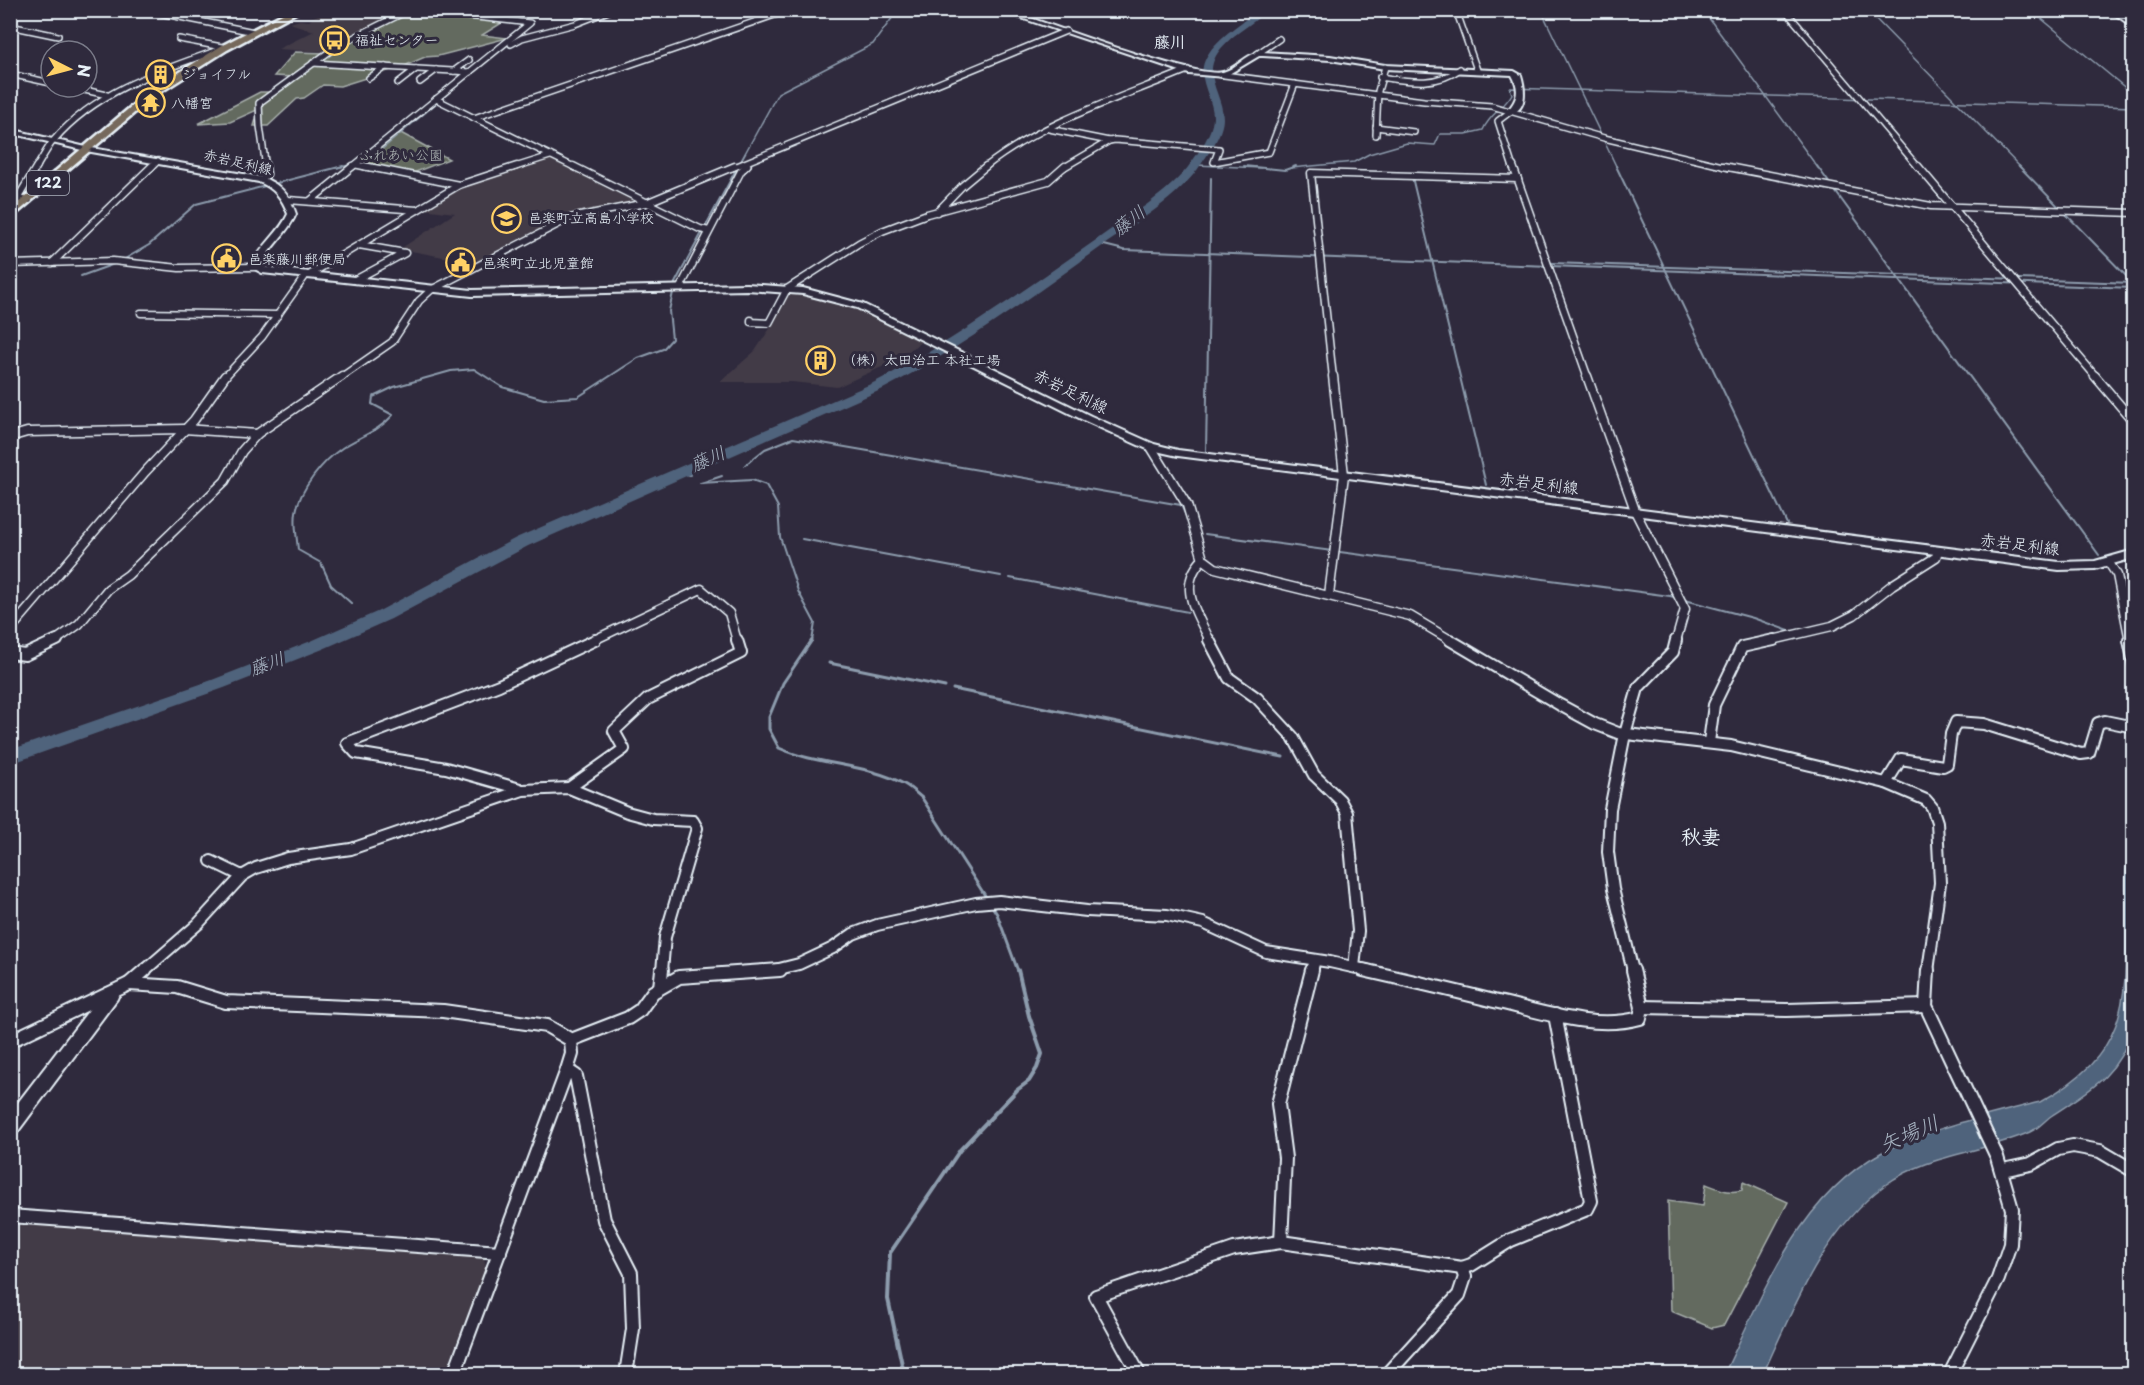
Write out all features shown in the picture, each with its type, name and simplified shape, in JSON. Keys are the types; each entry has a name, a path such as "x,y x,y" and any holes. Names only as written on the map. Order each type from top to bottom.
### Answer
{"highway":[{"name":"122","path":"10,216 150,95 224,48 297,10"}],"main road":[{"path":"1000,10 1188,70 1224,75 1257,54 1330,58 1385,67 1477,70 1517,75 1520,99 1518,105 1511,111"},
{"path":"2115,12 2133,26"},
{"name":"赤岩足利線","path":"10,130 86,149 261,180 278,187 288,200"},
{"path":"288,200 291,219 258,259 256,267 271,271 431,290 483,293 675,288 787,289"},
{"name":"赤岩足利線","path":"787,289 832,297 860,306 1087,418 1151,447 1197,456 2059,566 2109,563 2133,554"},
{"path":"10,1128 111,994"}],"street":[{"path":"145,10 254,32"},
{"path":"261,180 267,174 257,107 337,46 400,13 411,10 530,23 310,201"},
{"path":"511,44 522,38 560,29 611,10"},
{"path":"474,118 789,10"},
{"path":"1456,10 1477,70"},
{"path":"1785,10 2133,422"},
{"path":"2115,12 2133,15"},
{"path":"10,27 58,36"},
{"path":"10,653 25,655 36,651 64,636 79,624 108,589 128,575 225,481 242,451 257,434 392,342 421,296 431,290 570,218 646,203 1066,32"},
{"path":"179,39 224,48"},
{"path":"1257,54 1280,39"},
{"path":"29,200 20,200 19,196 53,141 81,112 106,95 147,76 224,48"},
{"path":"454,71 469,60"},
{"path":"313,63 470,72"},
{"path":"369,78 385,67"},
{"path":"1376,135 1380,77 1385,67"},
{"path":"398,83 416,69"},
{"path":"1380,77 1437,81 1450,78 1460,69"},
{"path":"420,82 436,70"},
{"path":"937,212 952,193 987,164 1049,129 1188,70"},
{"path":"10,74 39,80"},
{"path":"1224,75 1424,101 1485,105 1604,138 1715,165 1918,204 2133,213"},
{"path":"1049,129 1108,141 1219,149 1214,162 1269,152 1295,84"},
{"path":"99,93 106,95"},
{"path":"436,99 700,230 709,231"},
{"path":"571,1040 628,1018 640,1010 660,987 679,977 776,971 800,964 833,948 853,934 877,925 999,901 1087,911 1167,915 1203,923 1266,952 1354,967 1555,1015 1600,1022 1629,1021 1640,1018 1642,1007 1612,889 1608,852 1610,809 1625,734 1638,688 1673,652 1685,609 1636,513 1518,179 1498,121 1511,111"},
{"path":"1377,127 1414,132"},
{"path":"751,320 751,322 769,323 787,289 882,231 937,212 1048,181 1064,167 1108,141"},
{"path":"10,630 145,472 194,420 230,369 261,337 307,275 459,185 550,156"},
{"path":"52,263 158,161"},
{"path":"675,288 741,171 749,162"},
{"path":"356,165 459,185"},
{"path":"1329,595 1344,475 1311,173 1518,179"},
{"path":"288,200 417,210"},
{"path":"355,280 405,253 359,245"},
{"path":"10,264 125,262 179,268 256,267"},
{"path":"141,313 278,315"},
{"path":"10,437 27,432 184,429 257,434"},
{"path":"1151,447 1187,505 1203,559 1215,568 1410,616 1560,705 1595,724 1625,734 1709,742 1887,783 1926,800 1932,807 1937,822 1940,884 1925,996 1926,1006 2003,1170 2012,1209 2010,1244 1998,1279 1950,1374"},
{"path":"1709,742 1710,716 1727,674 1742,647 1832,626 1854,615 1892,585 1936,557 1938,551"},
{"path":"1203,559 1197,565 1190,581 1189,594 1224,670 1236,684 1257,698 1293,736 1314,775 1340,800 1347,813 1358,931 1354,967"},
{"path":"2109,563 2117,575 2133,663"},
{"path":"701,589 729,613 741,653 648,699 614,731 624,749 569,788 522,790 446,768 356,753 347,743 499,685 701,589"},
{"path":"1887,783 1901,759 1943,766 1947,764 1951,734 1956,722 1967,722 2012,733 2081,754 2089,753 2098,723 2133,727"},
{"path":"569,788 627,812 653,819 693,821 697,828 665,937 660,987"},
{"path":"10,1041 129,984 198,924 222,895 242,876 256,868 288,858 351,849 522,790"},
{"path":"211,861 242,876"},
{"path":"1281,1242 1285,1158 1278,1104 1315,960"},
{"path":"129,984 177,987 226,1002 443,1011 547,1026 571,1040"},
{"path":"1642,1007 1787,1010 1926,1006"},
{"path":"1139,1374 1096,1296 1234,1249 1281,1242 1462,1268 1512,1240 1582,1213 1590,1205 1588,1182 1555,1015"},
{"path":"454,1374 567,1070 572,1054 571,1040"},
{"path":"567,1070 576,1076 604,1220 631,1273 633,1329 626,1374"},
{"path":"2003,1170 2031,1164 2058,1149 2073,1146 2100,1151 2133,1171"},
{"path":"10,1216 500,1252"},
{"path":"1387,1374 1459,1295 1465,1277 1462,1268"}],"shaded area":[{"path":"329,11 364,11 392,18 325,52 278,49 314,31 290,23 300,20 309,21 312,19 308,19"},
{"name":"邑楽町立高島小学校","path":"550,158 639,202 572,215 480,261 459,255 449,258 400,249 455,213 422,209 461,186"},
{"path":"788,292 849,305 924,340 893,362 837,387 792,382 720,382 755,351 771,327"},
{"path":"10,1222 427,1252 484,1258 486,1267 445,1374 11,1374"}],"green space":[{"path":"409,11 505,21 482,35 507,38 438,56 425,57 340,86 323,85 304,98 297,99 268,126 254,126 259,109 230,122 198,124 260,92 275,92 293,77 274,76 295,52 326,53"},
{"name":"ふれあい公園","path":"397,131 449,159 408,175 356,165"},
{"path":"1743,1182 1788,1202 1724,1325 1712,1328 1671,1311 1668,1201 1703,1206 1706,1184 1733,1191 1742,1190"}],"water":[{"path":"2133,847 2133,1029 2119,1059 2110,1071 2090,1090 2033,1131 1993,1145 1937,1160 1885,1185 1863,1204 1827,1247 1799,1297 1763,1374 1724,1374 1772,1275 1790,1244 1811,1214 1835,1187 1863,1164 1895,1146 1948,1126 2040,1102 2070,1083 2092,1063 2108,1042 2118,1020 2123,996 2126,969 2126,876"}],"waterway":[{"path":"737,168 778,93 873,44 898,10"},
{"path":"993,10 1004,14 1011,10"},
{"name":"藤川","path":"10,757 218,684 317,645 385,615 522,542 878,386 915,367 1048,279 1143,212 1187,176 1207,147 1218,121 1207,74 1209,61 1219,45 1263,10"},
{"path":"1541,10 1580,90"},
{"path":"1703,10 1765,96"},
{"path":"1867,10 1956,102"},
{"path":"2031,10 2134,95"},
{"path":"359,163 374,156 457,86"},
{"path":"1291,168 1354,162 1369,154 1407,143 1435,145 1440,134 1466,134 1483,130 1512,94 1510,88 1580,90"},
{"path":"1580,90 1765,96"},
{"path":"1580,90 1617,168"},
{"path":"1765,96 1956,102"},
{"path":"1765,96 1818,168"},
{"path":"1956,102 2134,107"},
{"path":"1956,102 2021,168"},
{"path":"337,168 353,164"},
{"path":"1196,165 1261,168"},
{"path":"123,260 149,245 196,204 343,166"},
{"path":"352,604 331,585 321,563 298,550 295,517 298,503 307,485 327,460 342,448 381,426 393,415 372,404 373,397 394,387 451,371 474,369 502,387 544,399 578,397 638,358 663,349 672,339 669,311 675,283 738,166"},
{"path":"1244,166 1285,170 1296,166"},
{"path":"1616,166 1664,267"},
{"path":"1817,166 1896,275"},
{"path":"2019,166 2132,282"},
{"path":"1412,177 1432,262"},
{"path":"1210,253 1211,178"},
{"path":"1100,244 1124,250 1210,253"},
{"path":"1206,451 1210,253"},
{"path":"1210,253 1432,262"},
{"path":"1432,262 1666,270"},
{"path":"1432,262 1486,485"},
{"path":"81,276 117,263"},
{"path":"1552,263 1664,267"},
{"path":"1664,267 1896,275"},
{"path":"1666,270 1899,279"},
{"path":"1666,270 1787,524"},
{"path":"1896,275 2134,283"},
{"path":"1896,275 1899,279"},
{"path":"1899,279 2134,288"},
{"path":"1899,279 2099,555"},
{"path":"745,465 765,449 793,438 1181,505 1189,523"},
{"name":"藤川","path":"680,472 690,475"},
{"path":"701,483 722,476"},
{"path":"701,483 752,480 766,485 778,507 780,537 798,591 815,623 812,641"},
{"path":"1205,534 1670,596 1753,618 1789,631"},
{"path":"802,539 1001,576"},
{"path":"1010,578 1188,612"},
{"path":"812,640 783,683 769,717 769,729 779,748 794,754 889,777 906,785 922,798 997,914 1018,971"},
{"path":"829,663 945,687"},
{"path":"953,689 1283,757"},
{"path":"904,1374 888,1299 890,1253 960,1150 1017,1090 1029,1081 1037,1068 1042,1054 1029,1016 1018,970"}],"place":[{"name":"福祉センター","path":"334,40"},
{"name":"ジョイフル","path":"161,74"},
{"name":"八幡宮","path":"150,103"},
{"name":"邑楽町立高島小学校","path":"507,218"},
{"name":"邑楽藤川郵便局","path":"227,259"},
{"name":"邑楽町立北児童館","path":"461,263"},
{"name":"（株）太田治工 本社工場","path":"821,360"}],"district":[{"name":"藤川","path":"1170,42"},
{"name":"秋妻","path":"1701,837"}],"water label":[{"name":"矢場川","path":"1909,1134"}]}
